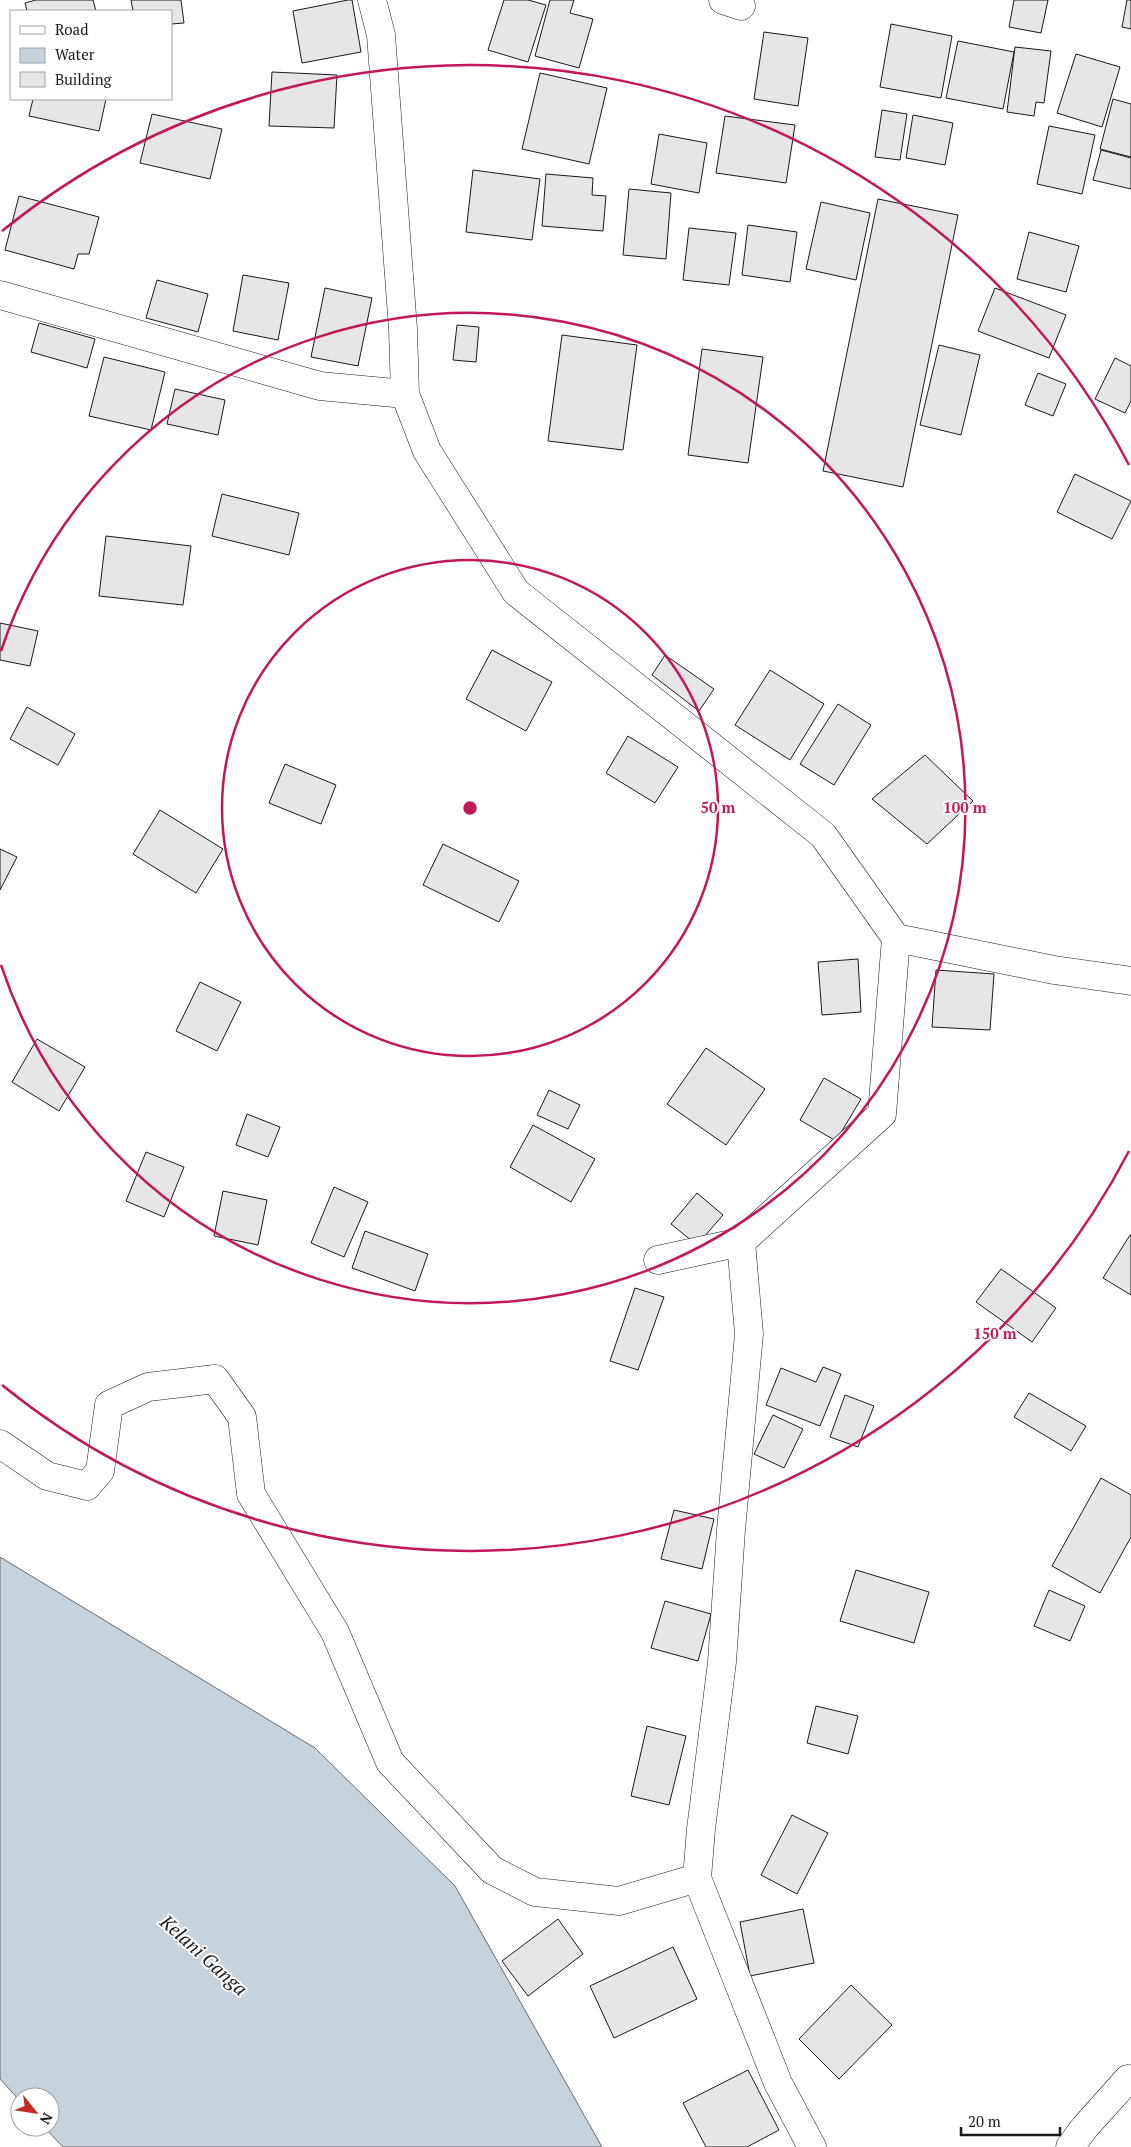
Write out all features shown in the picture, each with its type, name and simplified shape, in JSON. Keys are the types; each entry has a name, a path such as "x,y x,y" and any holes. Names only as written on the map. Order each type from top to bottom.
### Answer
{"street":[{"path":"372,0 381,35 402,319 404,394 427,451 516,592 822,835 896,938 882,1114 741,1242 658,1260"},
{"path":"0,296 320,386 404,394"},
{"path":"896,938 1054,970 1131,981"},
{"path":"741,1242 748,1334 722,1662 701,1829 697,1878 778,2083 812,2147"},
{"path":"0,1444 48,1476 87,1486 100,1471 109,1405 148,1387 215,1379 242,1417 251,1494 335,1632 390,1762 492,1870 535,1892 619,1901 697,1878"},
{"path":"1070,2147 1085,2127 1128,2079"}],"water":[{"name":"Kelani Ganga","path":"0,1557 315,1748 455,1886 602,2147 63,2147 54,2137 60,2137 60,2087 10,2087 10,2090 0,2079"}],"building":[{"path":"36,0 93,0 96,10 27,10 25,3"},
{"path":"131,0 181,0 184,23 172,24 172,10 133,10"},
{"path":"352,0 361,52 302,63 293,11"},
{"path":"504,0 528,0 546,5 528,62 488,50"},
{"path":"550,0 574,0 570,13 593,19 579,68 535,56"},
{"path":"1014,0 1048,0 1041,33 1009,27"},
{"path":"1127,0 1131,0 1131,29 1122,27"},
{"path":"891,24 952,36 941,98 880,87"},
{"path":"764,32 808,38 798,106 754,99"},
{"path":"958,41 1014,52 1003,109 946,98"},
{"path":"1015,47 1051,51 1044,103 1036,102 1034,116 1007,112"},
{"path":"1076,54 1120,67 1102,127 1057,113"},
{"path":"272,72 337,75 334,128 269,126"},
{"path":"540,73 607,88 589,164 522,149"},
{"path":"1113,99 1131,104 1131,157 1100,149"},
{"path":"33,100 106,100 99,131 29,116"},
{"path":"882,110 907,114 900,160 875,157"},
{"path":"152,114 222,129 210,179 140,163"},
{"path":"913,115 953,123 945,165 906,158"},
{"path":"725,116 795,125 786,183 716,173"},
{"path":"1049,126 1095,135 1082,194 1037,184"},
{"path":"659,134 707,143 699,193 651,184"},
{"path":"1101,150 1131,158 1131,189 1093,180"},
{"path":"473,170 540,179 532,240 466,232"},
{"path":"546,174 593,178 592,195 606,196 603,231 542,226"},
{"path":"629,189 671,193 666,259 623,255"},
{"path":"19,196 99,217 89,254 78,254 74,269 5,250"},
{"path":"878,199 958,215 903,487 823,471"},
{"path":"821,202 870,213 856,280 806,269"},
{"path":"748,225 797,232 790,282 742,275"},
{"path":"689,228 736,233 729,285 683,280"},
{"path":"1029,232 1079,246 1066,292 1017,279"},
{"path":"243,275 289,283 278,340 233,331"},
{"path":"157,280 208,294 198,332 146,318"},
{"path":"325,288 372,298 358,366 311,357"},
{"path":"995,288 1066,315 1049,358 978,331"},
{"path":"39,323 95,339 87,368 31,352"},
{"path":"457,325 479,327 476,362 453,360"},
{"path":"562,335 637,345 623,450 548,441"},
{"path":"939,345 980,355 961,435 920,425"},
{"path":"702,349 763,357 748,463 688,455"},
{"path":"104,357 165,372 151,430 89,416"},
{"path":"1115,358 1131,366 1131,401 1125,413 1095,399"},
{"path":"1038,373 1066,384 1053,416 1025,405"},
{"path":"175,389 225,400 218,435 167,424"},
{"path":"1075,474 1131,501 1112,539 1057,512"},
{"path":"222,494 299,513 289,555 212,536"},
{"path":"106,536 191,546 183,605 99,596"},
{"path":"0,623 38,631 30,666 0,660"},
{"path":"492,650 552,682 526,731 466,699"},
{"path":"665,655 714,689 699,711 652,675"},
{"path":"770,670 824,704 790,760 735,725"},
{"path":"838,704 871,725 834,785 800,764"},
{"path":"27,707 75,734 58,765 10,739"},
{"path":"628,736 678,767 655,803 606,773"},
{"path":"925,755 973,801 927,844 872,799"},
{"path":"285,764 336,785 321,824 269,803"},
{"path":"160,810 223,849 196,893 133,854"},
{"path":"443,844 519,881 499,922 423,885"},
{"path":"0,849 17,857 0,890"},
{"path":"858,959 861,1012 822,1015 818,962"},
{"path":"936,970 994,974 990,1030 932,1027"},
{"path":"200,982 241,1002 217,1051 176,1031"},
{"path":"37,1039 85,1067 59,1111 12,1082"},
{"path":"706,1048 765,1089 726,1145 667,1104"},
{"path":"824,1078 861,1099 836,1141 800,1120"},
{"path":"549,1090 580,1105 568,1129 537,1115"},
{"path":"247,1114 280,1127 268,1157 236,1145"},
{"path":"533,1125 595,1159 571,1202 510,1167"},
{"path":"146,1152 184,1167 164,1217 126,1201"},
{"path":"334,1187 368,1202 344,1257 311,1243"},
{"path":"223,1191 267,1200 258,1245 214,1236"},
{"path":"697,1193 723,1215 697,1245 671,1224"},
{"path":"365,1231 428,1254 415,1291 352,1268"},
{"path":"1131,1235 1131,1295 1103,1278"},
{"path":"1001,1269 1056,1308 1032,1342 976,1302"},
{"path":"635,1288 664,1297 638,1370 610,1361"},
{"path":"823,1367 841,1374 820,1426 766,1405 781,1368 816,1382"},
{"path":"1029,1393 1086,1426 1071,1451 1014,1417"},
{"path":"845,1395 874,1406 858,1447 830,1437"},
{"path":"773,1415 803,1429 784,1468 754,1454"},
{"path":"1101,1478 1131,1495 1131,1537 1100,1593 1052,1566"},
{"path":"674,1510 714,1519 702,1569 661,1559"},
{"path":"856,1570 929,1592 914,1643 840,1621"},
{"path":"1049,1590 1085,1606 1070,1641 1034,1626"},
{"path":"665,1601 711,1614 698,1661 651,1648"},
{"path":"816,1706 858,1716 848,1754 807,1743"},
{"path":"647,1726 686,1736 669,1805 631,1796"},
{"path":"792,1815 828,1833 797,1894 761,1875"},
{"path":"803,1909 814,1963 750,1976 740,1922"},
{"path":"558,1919 583,1954 528,1996 502,1961"},
{"path":"673,1947 697,1999 614,2038 590,1986"},
{"path":"851,1985 892,2025 839,2079 799,2039"},
{"path":"748,2070 779,2130 747,2147 706,2147 683,2103"}]}
